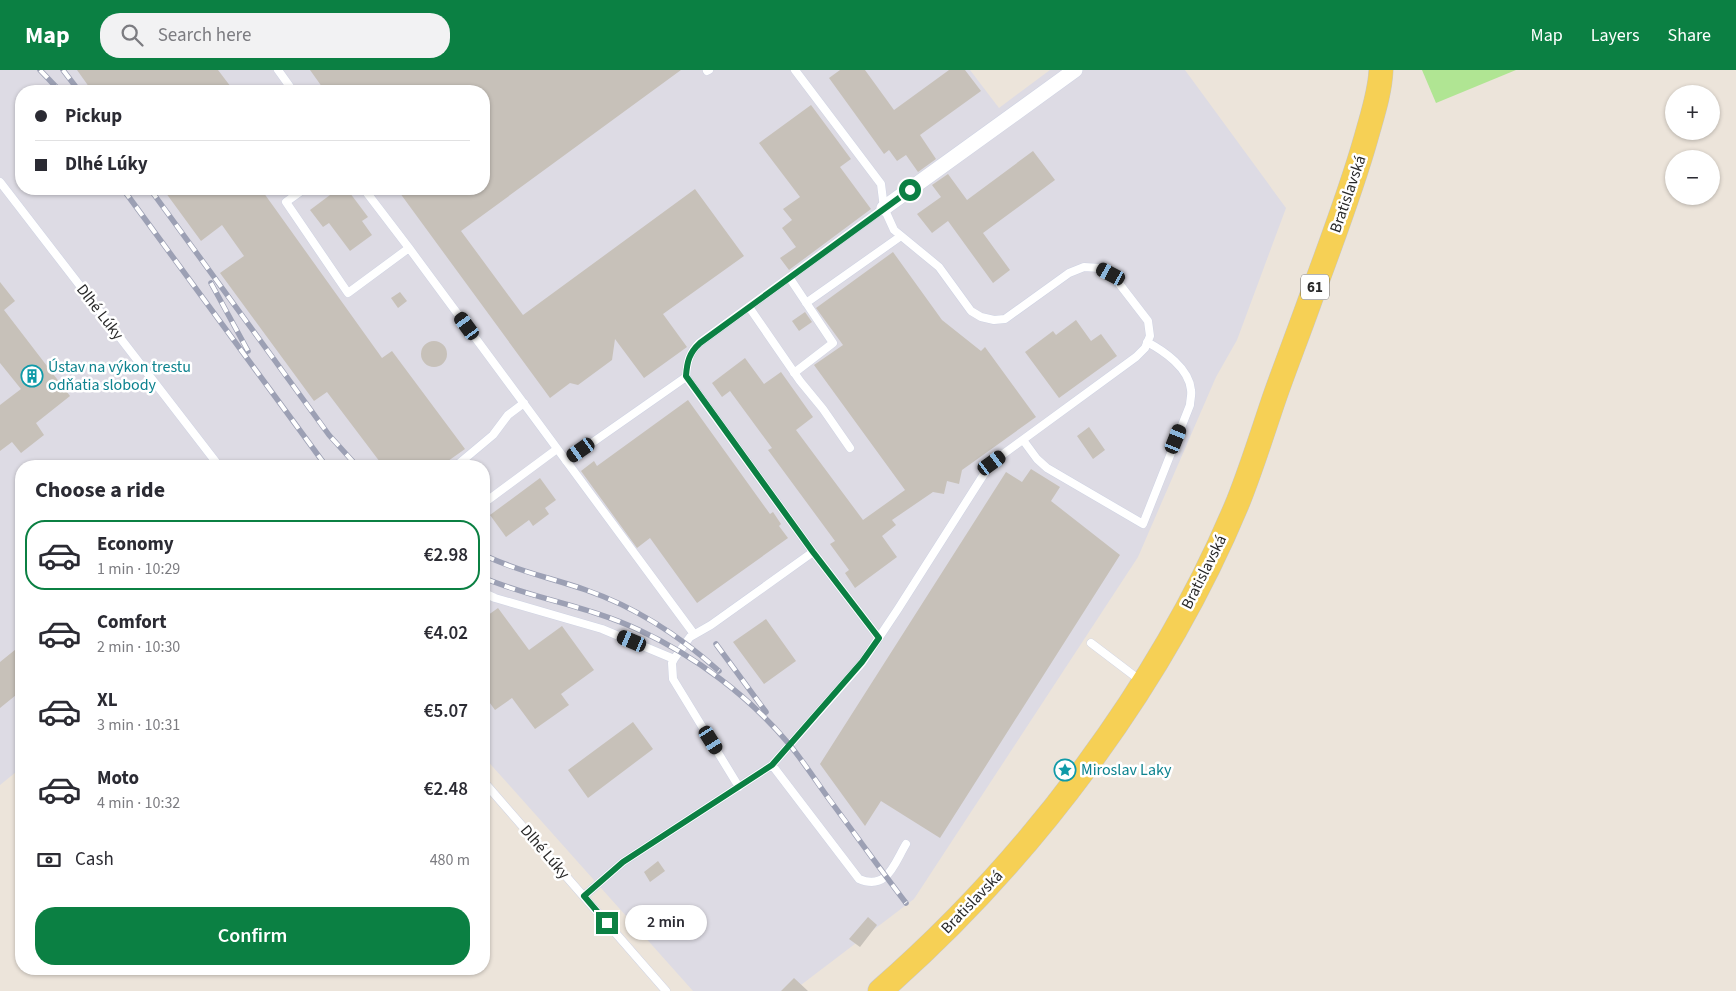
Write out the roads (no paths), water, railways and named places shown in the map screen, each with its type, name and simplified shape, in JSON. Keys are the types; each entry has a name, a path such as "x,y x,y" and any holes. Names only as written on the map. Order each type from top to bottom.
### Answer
{"main road":[{"name":"Bratislavská","path":"888,988 960,918 1032,836 1094,756 1143,682 1187,606 1238,502 1354,180 1373,115 1381,70"}],"street":[{"path":"884,208 1075,70"}],"lane":[{"path":"278,70 289,85"},
{"path":"584,896 623,862 772,765 862,662 992,463 1136,357 1145,348 1150,336 1148,321 1111,274 1100,268 1084,267 1069,273 1005,319 994,320 981,317 971,311 939,267 894,230 884,208 881,184 795,70"},
{"name":"Dlhé Lúky","path":"0,182 214,460"},
{"path":"296,195 286,202 348,292 409,248"},
{"path":"369,195 694,634"},
{"path":"879,638 813,552 686,376 687,361 692,350 884,208"},
{"path":"806,302 901,236"},
{"path":"789,277 833,343 794,373"},
{"path":"749,307 794,373 850,448"},
{"path":"1023,440 1037,459 1047,468 1143,524 1190,405 1191,388 1183,370 1166,352 1147,342"},
{"path":"566,460 686,376"},
{"path":"463,460 493,435 508,415 524,403"},
{"path":"490,499 557,449"},
{"path":"739,787 673,679 672,664 682,647 694,634 710,625 813,552"},
{"path":"490,595 602,629 674,659"},
{"path":"1091,643 1143,682"},
{"path":"772,765 859,879 868,883 880,882 886,877 906,844"},
{"name":"Dlhé Lúky","path":"490,789 666,991"}],"railway":[{"path":"40,70 54,85"},
{"path":"63,70 74,85"},
{"path":"127,195 322,460"},
{"path":"154,195 329,435 352,460"},
{"path":"211,283 248,351"},
{"path":"490,558 521,570 586,590 622,605 673,634 719,671"},
{"path":"490,580 522,592 601,615 639,630 680,652 720,679 757,710 789,744 906,903"},
{"path":"716,644 766,712"}],"place":[{"name":"Ústav na výkon trestu odňatia slobody","path":"32,376"},
{"name":"Miroslav Laky","path":"1065,770"}]}
